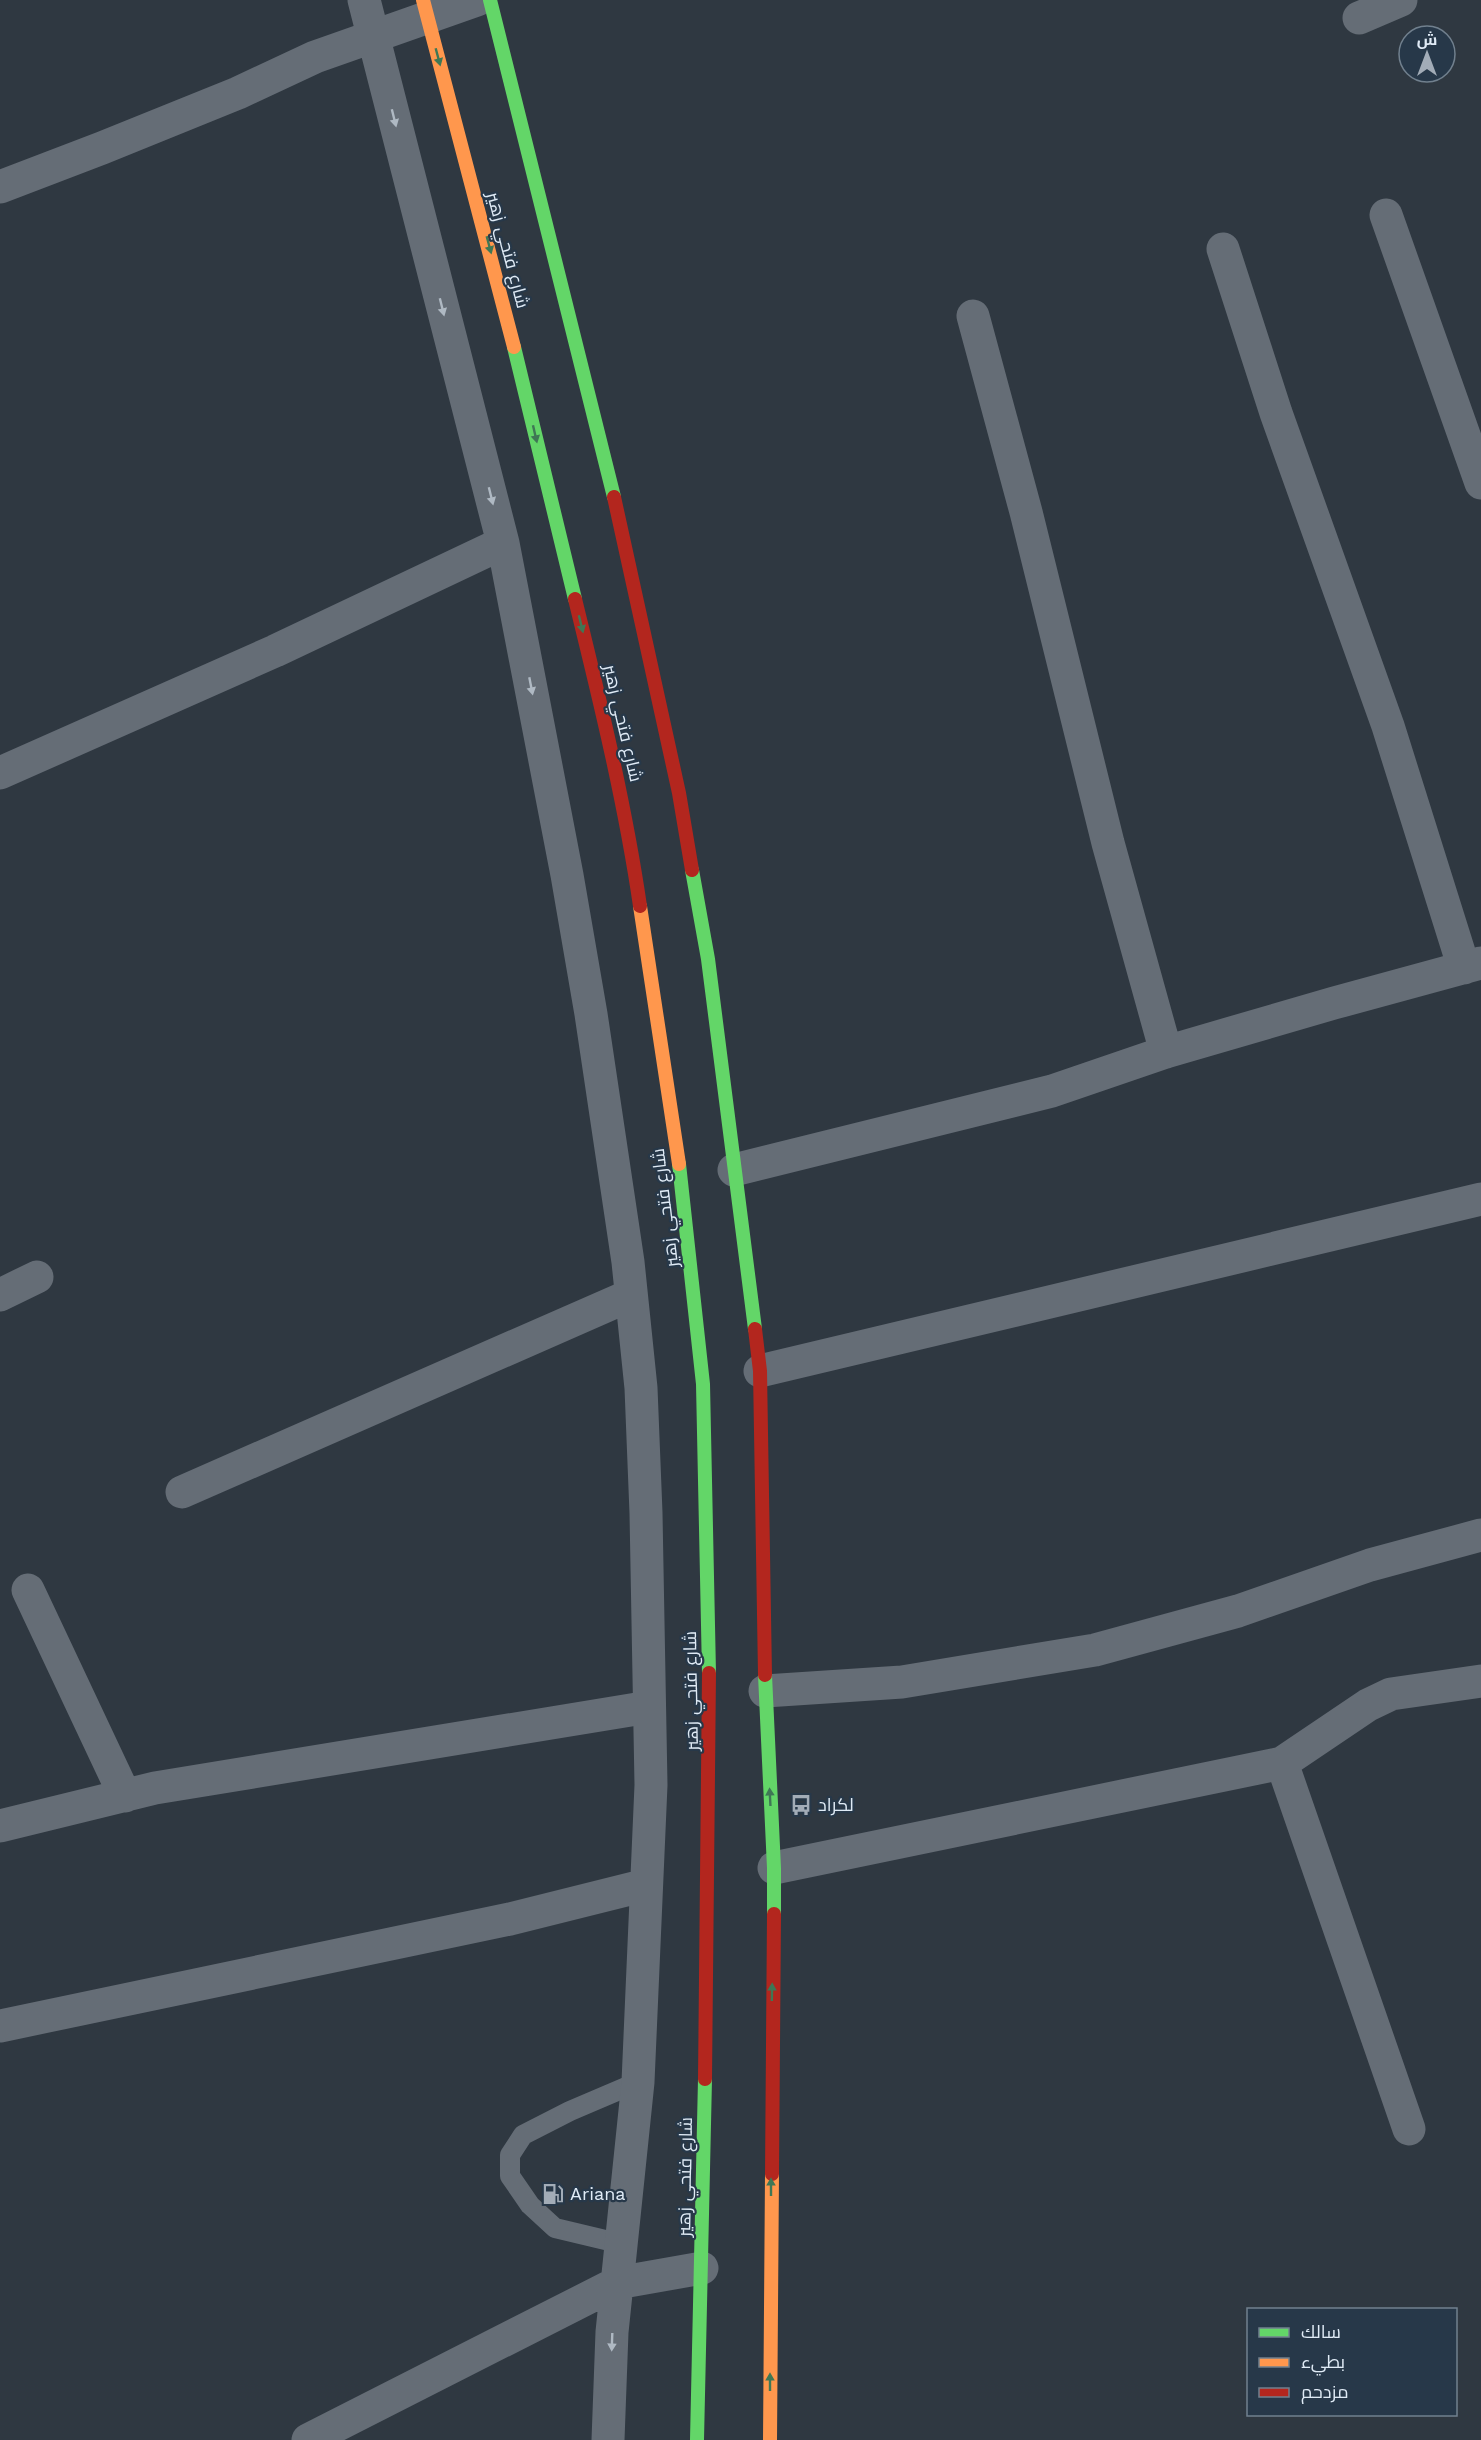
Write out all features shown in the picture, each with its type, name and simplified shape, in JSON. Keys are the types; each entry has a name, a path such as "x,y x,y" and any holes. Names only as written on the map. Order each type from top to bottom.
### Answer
{"street":[{"path":"364,0 503,543 571,898 620,1203 641,1388 651,1785 638,2082 612,2332 608,2440"},
{"path":"0,187 238,93 315,57 373,36 426,9 477,0"},
{"path":"490,0 615,500 679,793 708,959 760,1371 765,1690 774,1868 770,2440"},
{"path":"1359,18 1401,0"},
{"name":"شارع فتحي زهير","path":"426,9 498,279 603,713 634,864 681,1180 703,1384 711,1702 697,2440"},
{"path":"1386,216 1481,483"},
{"path":"734,1170 1052,1091 1166,1052 1472,966 1276,413 1223,249"},
{"path":"973,316 1026,512 1107,843 1166,1052"},
{"path":"0,773 275,651 503,543"},
{"path":"760,1371 1481,1199"},
{"path":"0,1295 37,1277"},
{"path":"182,1492 631,1295"},
{"path":"765,1690 902,1682 1095,1650 1238,1611 1370,1565 1481,1535"},
{"path":"28,1590 125,1796"},
{"path":"774,1868 1282,1763 1368,1705 1391,1694 1481,1681"},
{"path":"0,1826 155,1788 649,1707"},
{"path":"1282,1763 1409,2129"},
{"path":"0,2026 510,1919 646,1885"},
{"path":"308,2440 617,2283 702,2268"}],"lane":[{"path":"621,2244 555,2228 530,2205 510,2176 510,2155 524,2135 570,2111 638,2082"}],"traffic: fast":[{"path":"490,0 614,497"},
{"path":"514,347 575,599"},
{"path":"692,870 708,959 755,1329"},
{"path":"679,1164 703,1384 709,1673"},
{"path":"765,1675 774,1914"},
{"path":"697,2440 705,2079"}],"traffic: slow":[{"path":"423,0 514,347"},
{"path":"640,906 679,1164"},
{"path":"770,2440 772,2174"}],"traffic: jam":[{"path":"614,497 679,793 692,870"},
{"path":"575,599 603,714 640,906"},
{"path":"755,1329 760,1371 765,1675"},
{"path":"705,2079 709,1673"},
{"path":"772,2174 774,1914"}],"place":[{"name":"لكراد","path":"801,1805"},
{"name":"Ariana","path":"553,2194"}]}
